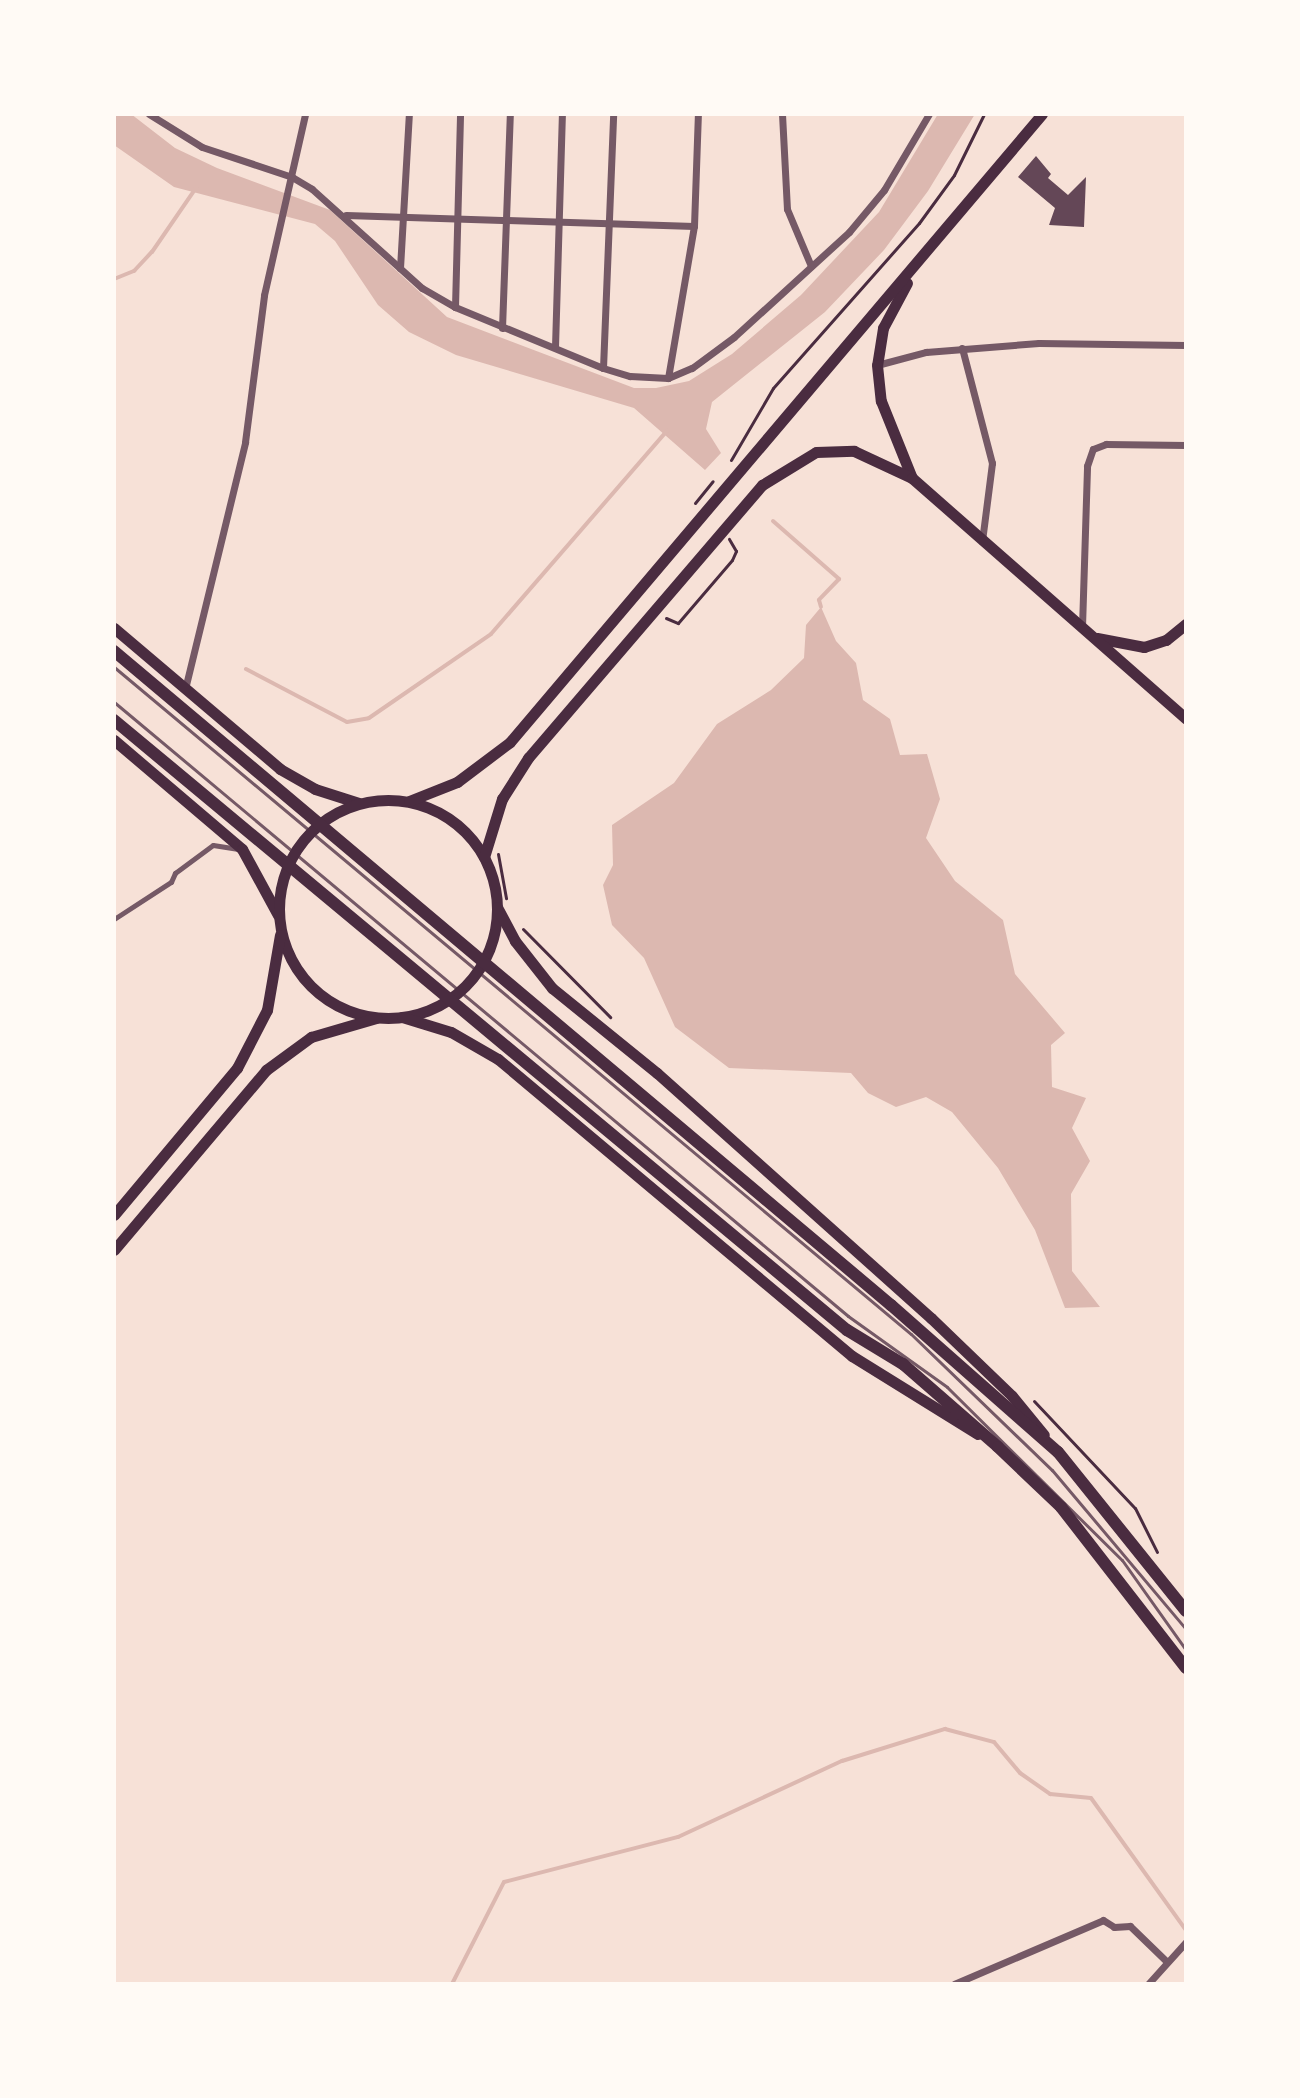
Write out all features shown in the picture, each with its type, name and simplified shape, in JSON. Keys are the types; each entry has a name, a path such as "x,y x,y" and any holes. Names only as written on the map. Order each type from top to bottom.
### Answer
{"highway":[{"path":"114,651 1058,1452 1186,1611"},
{"path":"114,720 847,1330 903,1364 998,1447 1061,1507 1186,1668"}],"main road":[{"path":"114,1215 237,1068 267,1010 284,875 305,838 339,811 359,803 409,801 457,782 510,742 1042,114"},
{"path":"912,478 881,401 877,365 893,305 926,252"},
{"path":"484,857 502,799 528,758 755,492 791,463 836,449 854,451 912,478 982,543 1186,719"},
{"path":"1093,636 1144,647 1166,640 1186,624"},
{"path":"114,628 280,769 315,789 359,803"},
{"path":"114,740 242,849 280,924 293,963 315,990 343,1009 377,1018"},
{"path":"409,801 452,821 484,857 497,907 515,941 552,988 657,1073 920,1308 1012,1396 1058,1452"},
{"path":"114,1250 266,1070 311,1037 377,1018 402,1017 444,1002 477,971 488,951 497,907"},
{"path":"402,1017 451,1032 498,1059 852,1356 998,1447"}],"street":[{"path":"149,114 202,147 292,177 346,215 399,268 455,307 603,368 630,376 668,378 692,368 734,337 811,266 884,190 929,114"},
{"path":"185,689 245,442 264,295 305,114"},
{"path":"399,268 409,114"},
{"path":"455,307 460,114"},
{"path":"502,328 510,114"},
{"path":"555,347 562,114"},
{"path":"603,368 613,114"},
{"path":"668,378 694,226 698,114"},
{"path":"782,114 787,209 811,266"},
{"path":"346,215 694,226"},
{"path":"877,365 962,348 1107,341 1186,345"},
{"path":"962,348 992,463 982,543"},
{"path":"1082,627 1087,466 1093,449 1106,444 1186,445"},
{"path":"114,919 171,882 175,873 213,845 242,849"},
{"path":"954,1984 1103,1920 1114,1927 1130,1926 1166,1961"},
{"path":"1148,1984 1186,1942"}],"lane":[{"path":"114,667 892,1311 1052,1470 1186,1629"},
{"path":"114,702 848,1316 947,1387 1122,1560 1186,1650"}],"path":[{"path":"727,466 773,388 919,223 954,175 984,114"},
{"path":"1135,1508 1159,1557"}],"shaded area":[{"path":"114,114 131,114 175,148 217,168 330,210 447,317 634,388 656,388 689,381 732,354 801,295 879,212 938,114 975,114 928,191 884,250 825,312 712,402 706,429 721,453 705,470 634,408 456,355 409,332 378,305 335,241 315,224 174,187 114,145"},
{"path":"821,607 836,641 856,663 863,700 890,719 900,755 927,754 940,799 926,838 955,881 1003,920 1015,974 1065,1033 1051,1045 1052,1087 1086,1098 1072,1128 1090,1161 1071,1194 1072,1271 1100,1307 1065,1308 1035,1230 998,1168 952,1112 926,1097 896,1107 868,1093 851,1073 729,1068 675,1027 644,958 612,925 603,885 613,865 612,825 674,783 717,724 771,690 804,658 806,625"}],"building":[{"path":"1036,156 1051,174 1048,178 1068,195 1086,177 1084,227 1049,225 1055,208 1018,177"}],"waterway":[{"path":"114,279 134,271 152,252 196,188"},
{"path":"246,669 347,722 369,718 491,634 667,431"},
{"path":"773,521 839,579 819,600 821,607"},
{"path":"452,1984 504,1882 678,1837 842,1761 945,1729 994,1742 1020,1773 1050,1794 1091,1798 1186,1930"}]}
